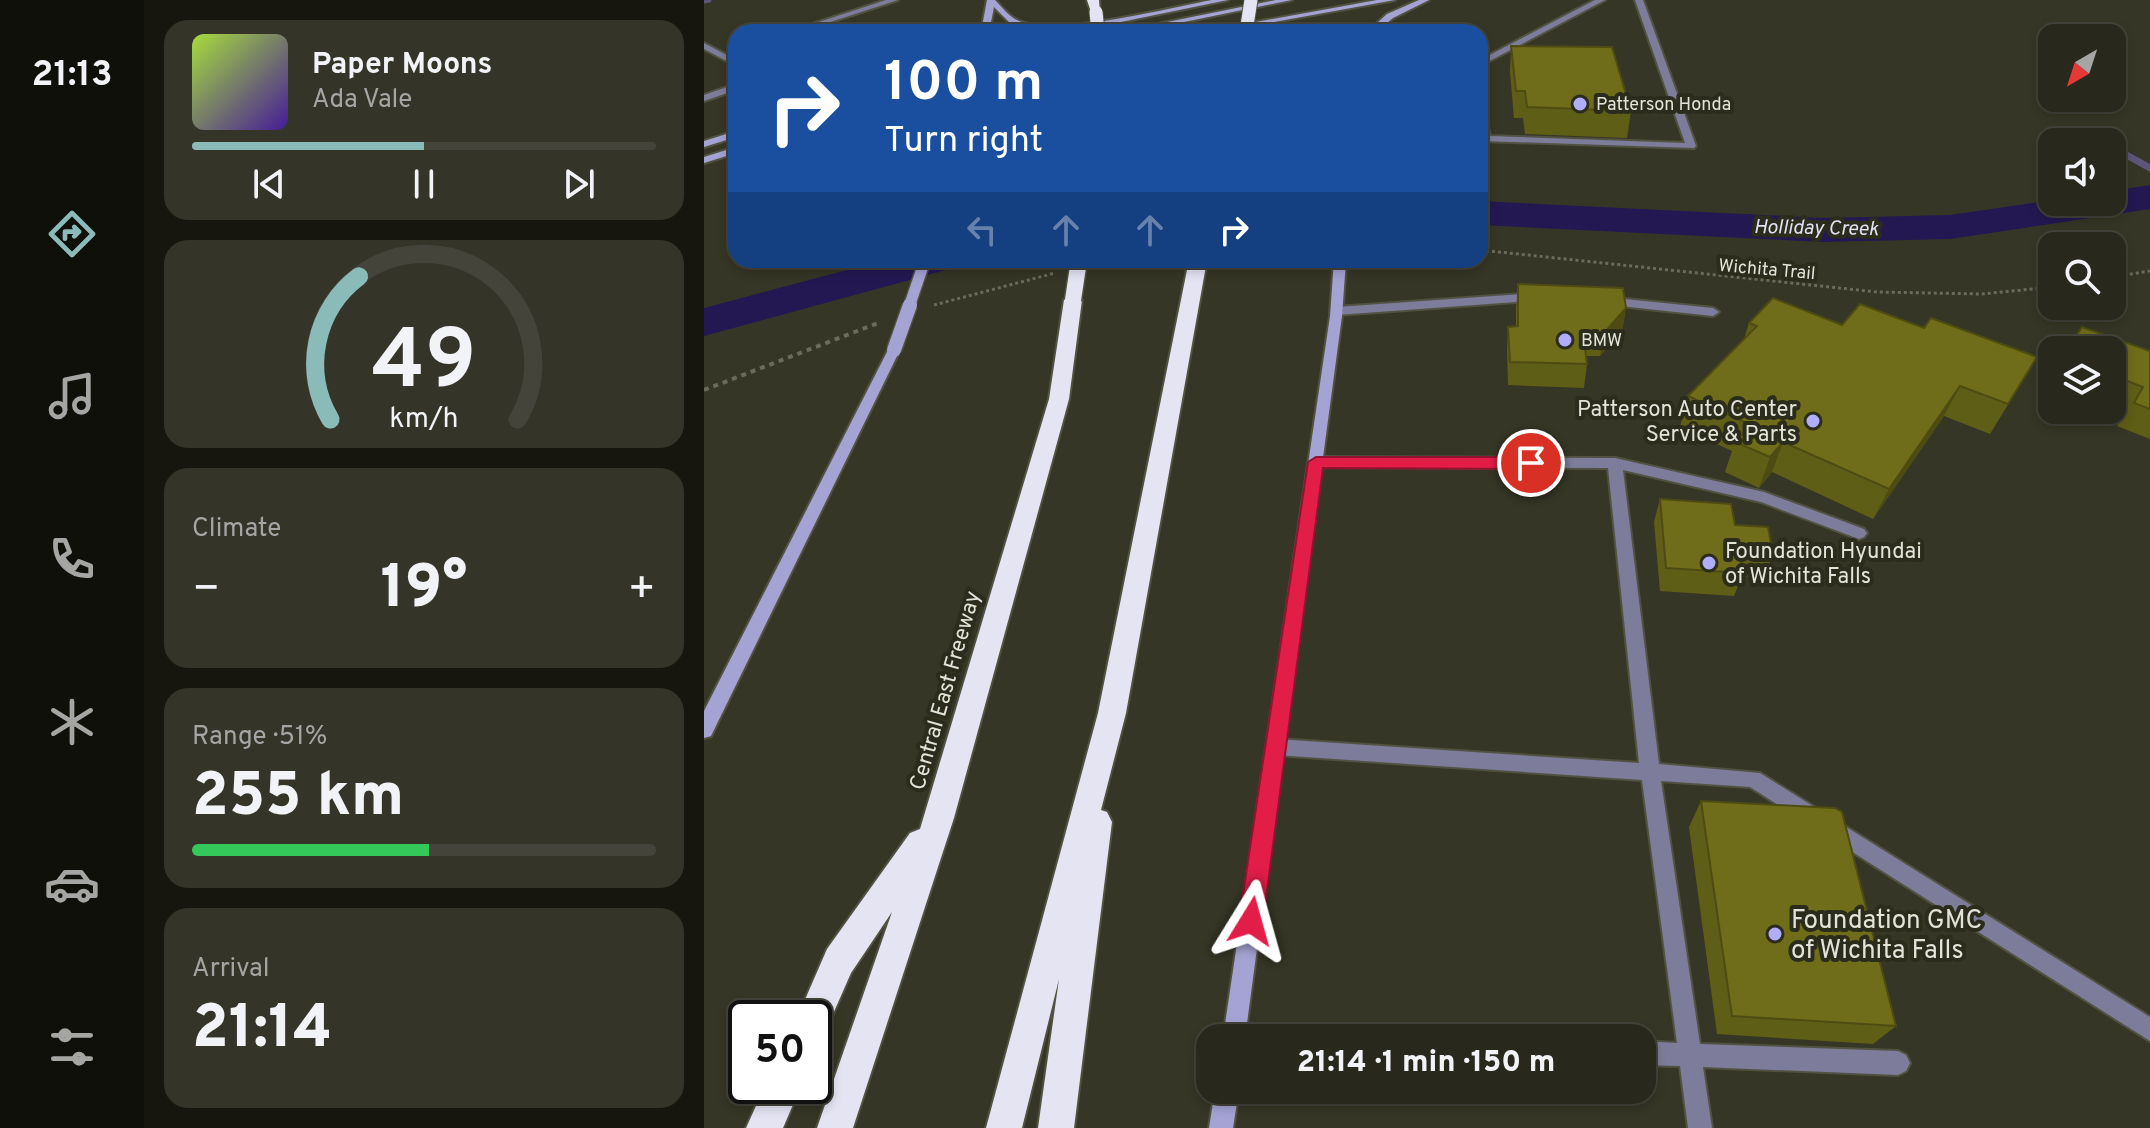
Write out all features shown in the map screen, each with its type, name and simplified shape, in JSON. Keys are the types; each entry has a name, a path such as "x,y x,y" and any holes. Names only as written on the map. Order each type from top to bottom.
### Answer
{"highway":[{"path":"1247,24 1251,0"},
{"path":"1095,4 1097,24"},
{"name":"Central East Freeway","path":"835,1128 939,818 1059,399 1078,268"},
{"path":"1056,1128 1112,713 1196,269"},
{"path":"1004,1128 1112,713"},
{"path":"822,1000 839,961 939,818"},
{"path":"764,1128 775,1104"}],"main road":[{"path":"985,24 991,0 1015,23 1022,24"},
{"path":"1089,24 1224,0"},
{"path":"1164,24 1288,0"},
{"path":"1248,24 1391,0"},
{"path":"1380,24 1390,16 1425,0"},
{"path":"1371,24 1372,1"},
{"path":"704,144 728,136"},
{"path":"704,160 728,152"},
{"path":"704,730 894,350 922,268"},
{"path":"1236,1024 1337,311 1340,268"},
{"path":"1221,1128 1225,1104"}],"lane":[{"path":"818,24 894,0"},
{"path":"1488,59 1601,0"},
{"path":"1488,139 1691,146 1639,0"},
{"path":"704,46 728,59"},
{"path":"704,59 728,52"},
{"path":"704,98 728,90"},
{"path":"1337,311 1521,296 1551,298"},
{"path":"1597,301 1713,312"},
{"path":"1316,462 1615,463 1764,497 1859,533"},
{"path":"1615,463 1650,772 1700,1128"},
{"path":"1276,747 1753,779 2150,1030"},
{"path":"1656,1054 1898,1063"}],"path":[{"name":"Wichita Trail","path":"1488,251 1635,270 1859,292 2002,294 2038,289"},
{"path":"2126,275 2150,271"}],"building":[{"path":"1511,46 1612,47 1631,111 1527,107 1525,91 1516,91"},
{"name":"BMW","path":"1518,284 1623,288 1626,308 1604,333 1583,332 1587,364 1510,362 1508,327 1518,326"},
{"name":"Patterson Auto Center Service & Parts","path":"1773,298 1842,325 1860,304 1924,328 1931,318 2037,357 2008,404 1960,386 1889,489 1783,442 1770,457 1735,442 1751,425 1688,396 1757,326 1749,323"},
{"path":"2082,327 2108,336 2076,336"},
{"path":"2126,343 2150,351 2150,409 2134,403 2143,387 2126,380"},
{"path":"1660,499 1731,504 1735,525 1768,527 1773,555 1739,552 1743,573 1666,568"},
{"name":"Foundation GMC of Wichita Falls","path":"1701,801 1835,808 1842,812 1896,1026 1732,1016"}],"waterway":[{"path":"704,1 709,0"},
{"path":"2126,155 2150,168"},
{"name":"Holliday Creek","path":"1488,213 1823,230 1950,227 2150,197"},
{"name":"Holliday Creek","path":"704,322 905,268"}],"place":[{"name":"Patterson Honda","path":"1580,104"},
{"name":"BMW","path":"1565,340"},
{"name":"Patterson Auto Center Service & Parts","path":"1813,421"},
{"name":"Foundation Hyundai of Wichita Falls","path":"1709,563"},
{"name":"Foundation GMC of Wichita Falls","path":"1775,934"}],"route":[{"path":"1251,921 1316,462 1531,463"}]}
